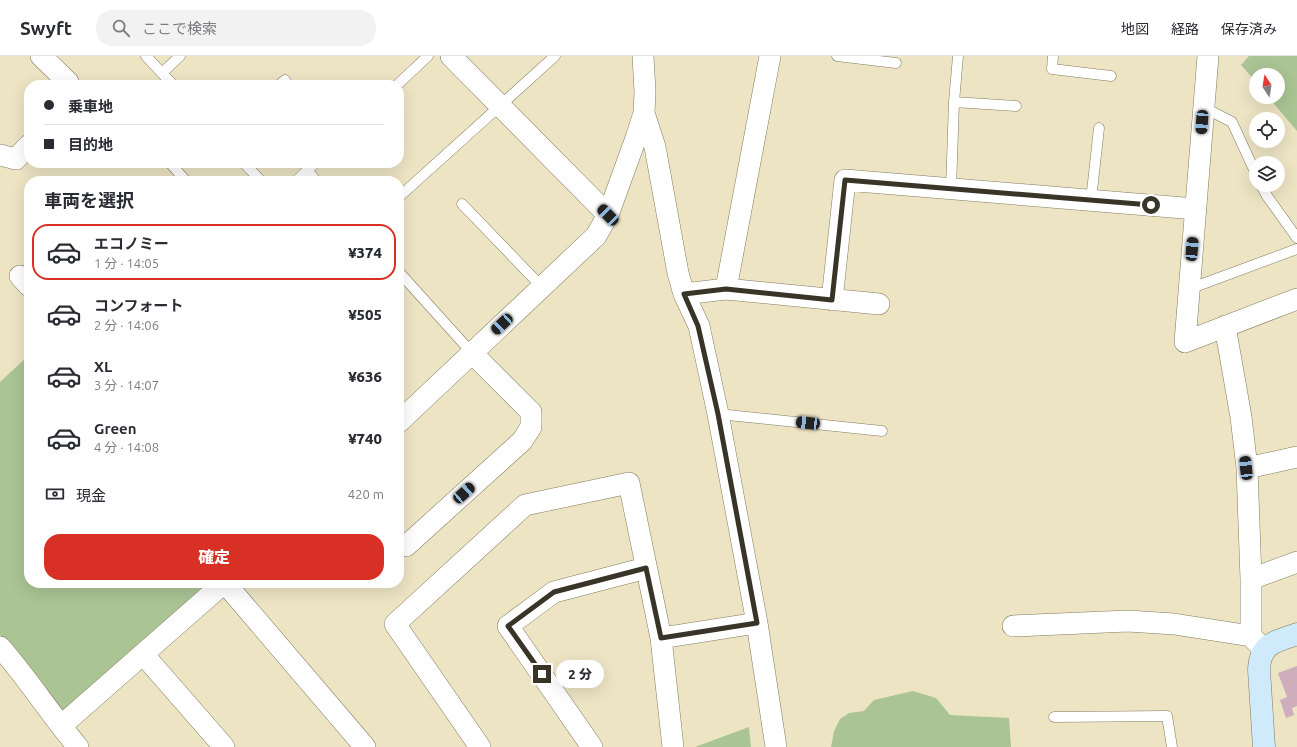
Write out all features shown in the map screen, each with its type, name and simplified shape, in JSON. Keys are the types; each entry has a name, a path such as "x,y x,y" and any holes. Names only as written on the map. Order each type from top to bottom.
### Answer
{"street":[{"path":"41,56 66,80"},
{"path":"451,56 608,215"},
{"path":"404,414 472,353 596,236 608,215 644,113 645,92 643,56"},
{"path":"726,289 770,56"},
{"path":"1208,56 1185,342 1297,299"},
{"path":"644,113 655,147 678,273 684,294 698,326 718,414 757,623 776,747"},
{"path":"0,155 16,159 24,150"},
{"path":"832,300 845,180 1196,209"},
{"path":"684,294 726,289 879,304"},
{"path":"1224,326 1241,417 1246,468 1251,579 1259,659 1264,747"},
{"path":"406,546 522,441 531,427 532,412 472,353"},
{"path":"1246,468 1297,457"},
{"path":"480,747 395,624 525,505 629,482 661,638 673,747"},
{"path":"1251,579 1297,562"},
{"path":"592,747 508,626 554,592 646,568"},
{"path":"60,726 218,588"},
{"path":"228,588 365,747"},
{"path":"1013,626 1128,621 1174,624 1257,643 1273,643 1297,634"},
{"path":"661,638 757,623"},
{"path":"0,647 18,667 60,726 78,747"},
{"path":"142,654 224,747"}],"lane":[{"path":"146,56 168,80"},
{"path":"162,73 180,56"},
{"path":"402,80 428,56"},
{"path":"404,192 555,56"},
{"path":"837,56 896,63"},
{"path":"951,189 954,102 958,56"},
{"path":"1053,56 1052,69 1112,76"},
{"path":"954,102 1016,106"},
{"path":"1203,107 1232,122 1249,159"},
{"path":"1091,200 1099,128"},
{"path":"174,168 182,176"},
{"path":"249,168 256,176"},
{"path":"301,176 307,170 312,176"},
{"path":"1265,192 1297,238"},
{"path":"462,204 542,287"},
{"path":"1189,289 1297,249"},
{"path":"404,278 472,353"},
{"path":"718,414 882,430"},
{"path":"1054,717 1167,716 1172,747"}],"green space":[{"path":"1249,56 1297,56 1297,131 1285,117 1285,112 1281,112 1274,104 1285,104 1285,68 1249,68 1249,74 1241,65"},
{"path":"24,360 24,588 206,588 63,714 26,665 0,635 0,382"},
{"path":"913,691 936,698 950,715 1009,718 1011,747 831,747 834,731 840,719 849,713 864,711 874,700"},
{"path":"749,727 751,747 695,747"}],"building":[{"path":"1297,666 1297,706 1292,708 1294,715 1286,718 1280,700 1287,697 1278,673"}],"route":[{"path":"542,674 508,626 554,592 646,568 661,638 757,623 718,414 698,326 684,294 726,289 832,300 845,180 1151,205"}]}
